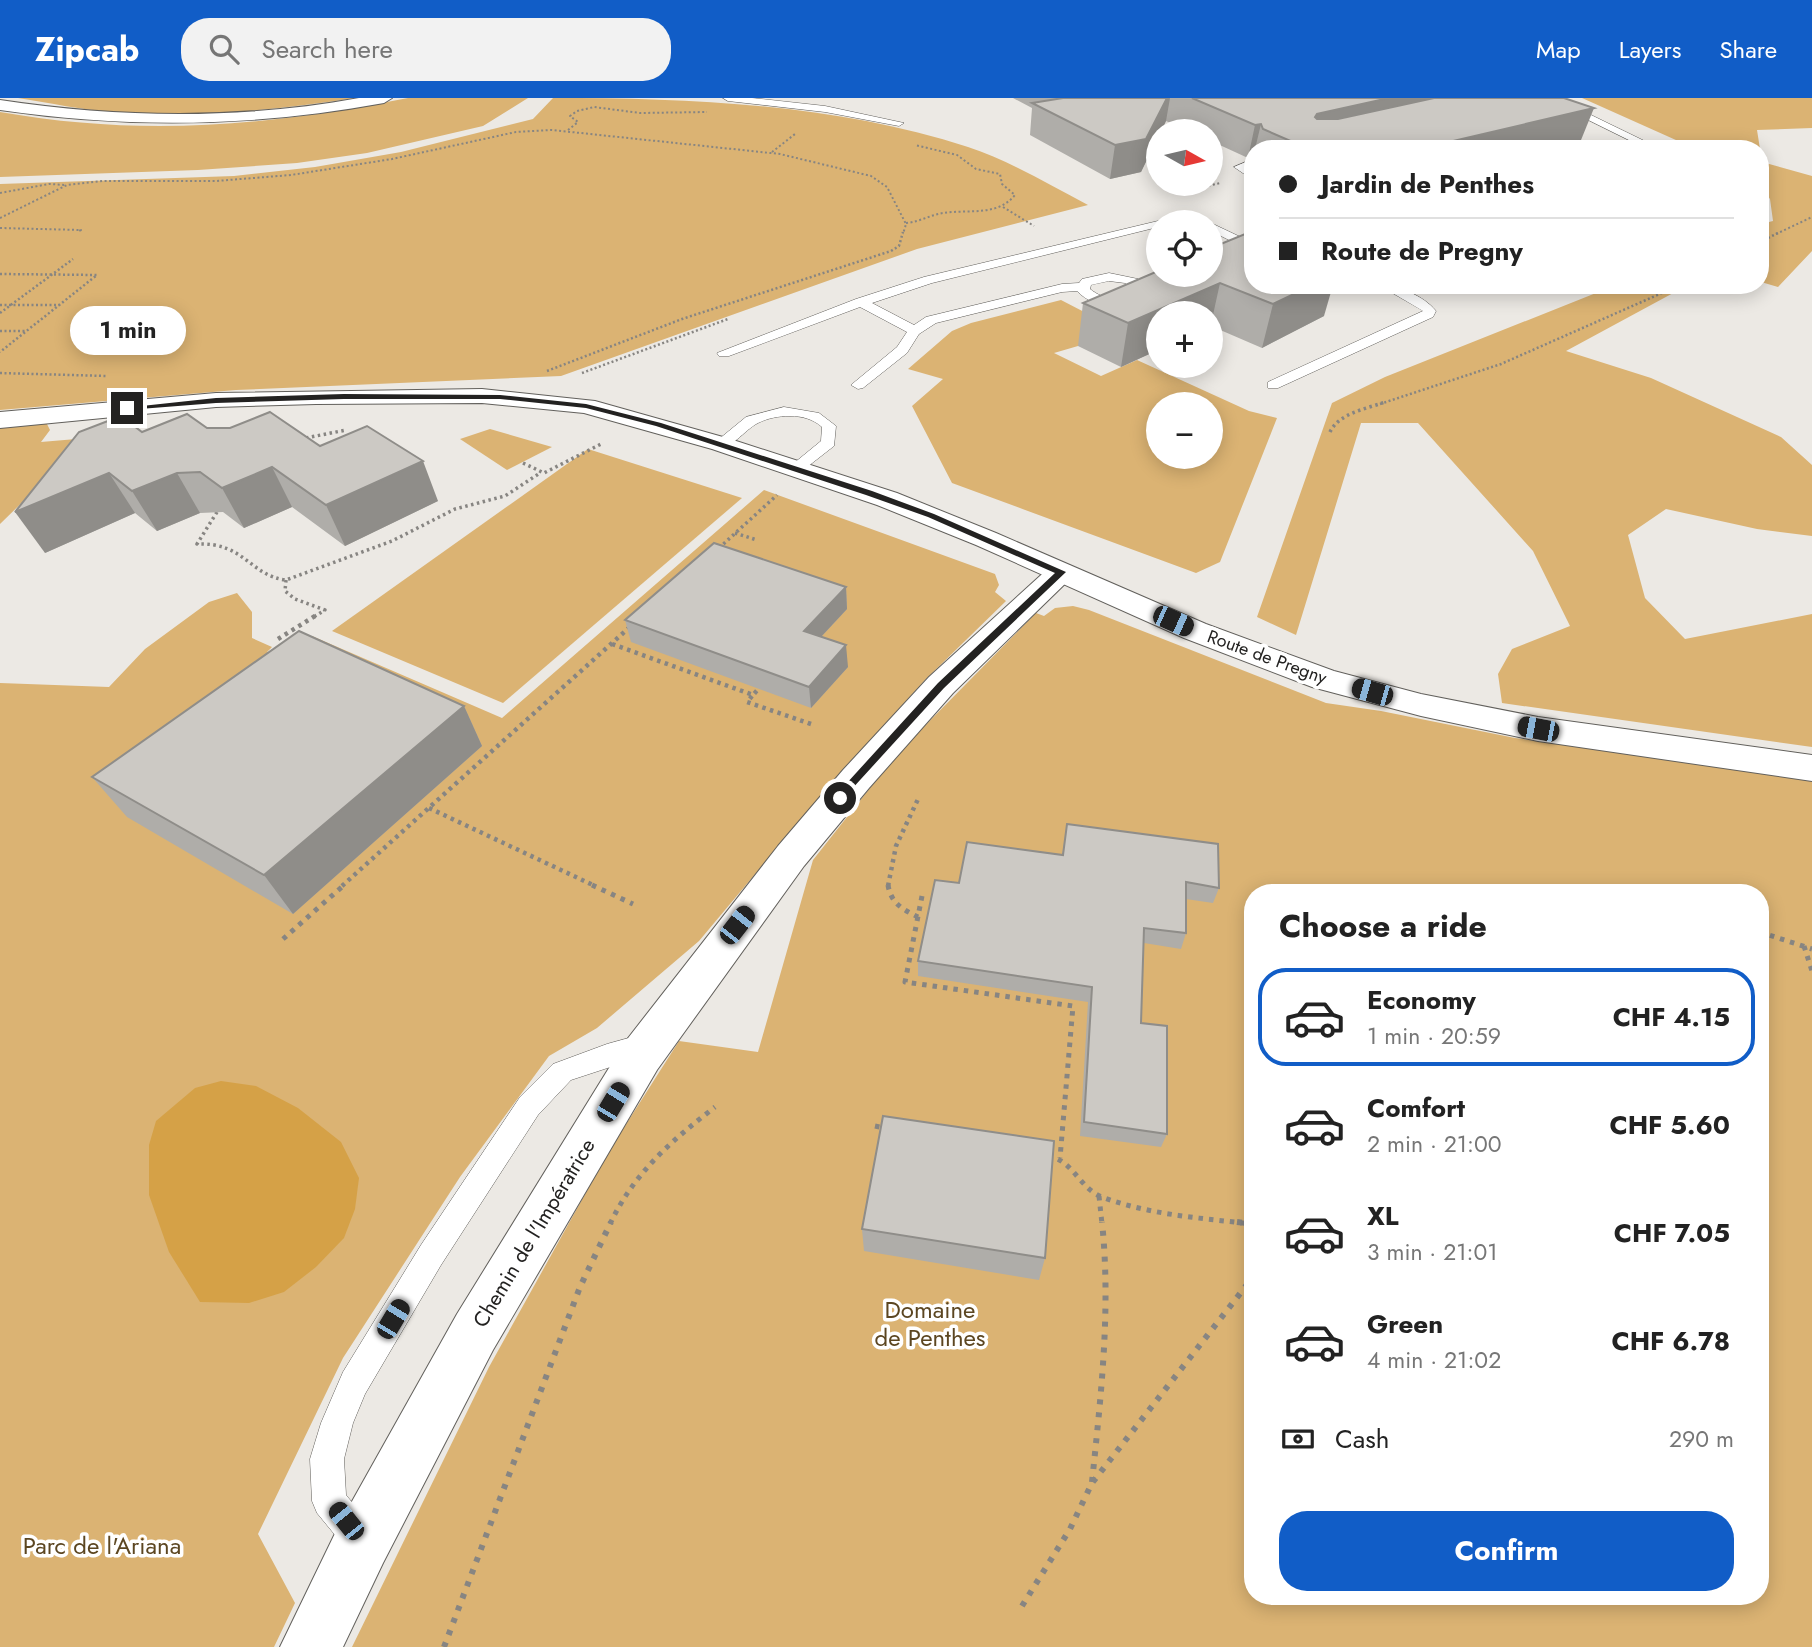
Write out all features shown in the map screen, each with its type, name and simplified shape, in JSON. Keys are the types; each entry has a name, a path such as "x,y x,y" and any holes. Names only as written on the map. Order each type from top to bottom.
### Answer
{"street":[{"path":"0,105 106,119 180,121 263,117 384,98"},
{"name":"Route de Pregny","path":"0,420 216,400 482,396 586,406 721,444 931,516 1254,654 1324,678 1421,705 1538,729 1812,768"},
{"name":"Chemin de l'Impératrice","path":"311,1647 362,1542 475,1332 650,1043 791,856 856,779 941,685 1061,572"}],"lane":[{"path":"728,98 825,109 899,123"},
{"path":"1549,98 1637,140"},
{"path":"724,353 928,280 1146,227"},
{"path":"1223,232 1244,243"},
{"path":"858,384 902,349 914,331 931,320 1062,288 1084,287"},
{"path":"1273,385 1429,314 1427,308 1401,294"},
{"path":"861,302 914,331"},
{"path":"721,444 755,418 788,412 823,412 829,426 829,443 796,468"},
{"path":"362,1542 329,1501 327,1469 327,1458 337,1423 354,1383 432,1255 529,1106 562,1072 650,1043"}],"path":[{"path":"566,131 578,122 570,116 583,108 616,107 639,113 677,115 713,112"},
{"path":"771,152 802,130"},
{"path":"0,193 49,184 216,181 291,175 392,159 516,132 566,131 771,152 871,176 887,187 905,223 905,233 900,246 891,251 682,319 541,373"},
{"path":"905,223 924,222 941,213 970,212 1002,206 1013,200 1015,195 1002,184 1000,174 976,169 957,155 928,150 910,142"},
{"path":"0,218 67,185"},
{"path":"1002,206 1034,226"},
{"path":"1769,238 1812,217"},
{"path":"0,228 81,230 79,231"},
{"path":"0,313 73,259"},
{"path":"0,274 97,275 0,352"},
{"path":"1330,432 1334,424 1353,413 1501,364 1660,294"},
{"path":"0,305 60,305"},
{"path":"0,331 27,331"},
{"path":"0,373 115,377"},
{"path":"296,440 349,429"},
{"path":"217,512 197,544 213,543 236,551 267,575 277,580 286,580 392,541 455,509 505,496 540,473 603,443"},
{"path":"523,463 540,473"},
{"path":"716,550 780,492 771,489"},
{"path":"735,533 757,540"},
{"path":"278,639 325,610 295,599 285,591 286,580"},
{"path":"283,939 640,618"},
{"path":"612,644 753,695"},
{"path":"769,677 747,702 811,724"},
{"path":"918,917 902,908 891,897 888,884 902,834 919,797"},
{"path":"429,808 633,904"},
{"path":"922,896 905,982 1073,1006 1060,1158"},
{"path":"1769,935 1812,949"},
{"path":"1804,946 1812,971"},
{"path":"444,1647 580,1287 613,1217 626,1193 651,1160 668,1142 715,1107"},
{"path":"875,1126 888,1129"},
{"path":"1046,1156 1060,1158 1099,1196 1155,1212 1244,1223"},
{"path":"1092,1483 1105,1354 1105,1254 1099,1196"},
{"path":"1022,1606 1070,1530 1092,1483 1244,1289"}],"green space":[{"path":"18,98 355,98 265,110 144,114 78,108"},
{"path":"408,98 528,98 483,126 367,153 297,163 198,170 0,177 0,112 104,124 205,125 305,116"},
{"path":"553,98 710,102 763,106 867,121 984,153 1088,205 917,249 561,376 236,390 0,410 0,184 234,176 315,167 401,152 533,119"},
{"path":"1582,98 1812,98 1812,128 1757,130 1759,140 1676,140"},
{"path":"1769,164 1812,176 1812,251 1778,287 1769,284 1769,222 1773,221"},
{"path":"1593,294 1671,294 1566,351 1651,378 1781,437 1812,465 1812,536 1757,529 1666,509 1628,535 1645,598 1685,639 1812,614 1812,747 1502,703 1498,674 1512,649 1570,626 1533,551 1418,423 1361,423 1296,635 1257,617 1332,403 1385,377"},
{"path":"1061,300 1117,329 1054,353 1101,376 1137,360 1146,364 1146,378 1177,378 1207,392 1146,392 1146,469 1223,469 1223,399 1249,411 1277,418 1220,562 1196,573 952,483 912,406 943,379 908,369 952,331 971,323"},
{"path":"47,424 50,430 41,442 88,438 0,524 0,426"},
{"path":"490,429 552,447 507,470 460,439"},
{"path":"588,449 742,498 503,703 332,631"},
{"name":"Parc de l'Ariana","path":"764,490 995,574 999,585 995,592 1006,601 925,680 833,781 699,941 597,1028 549,1056 460,1177 343,1358 258,1534 295,1603 274,1647 0,1647 0,683 109,687 145,649 209,602 237,593 252,612 252,638 272,647 267,652 282,656 312,636 502,718"},
{"name":"Domaine de Penthes","path":"1073,606 1089,610 1326,703 1381,711 1515,738 1812,781 1812,1647 352,1647 489,1367 609,1151 679,1041 758,1052 813,860 896,755 1036,613 1044,616 1055,608"}],"shaded area":[{"path":"221,1081 256,1086 298,1108 341,1142 359,1178 355,1209 344,1238 316,1267 284,1292 249,1303 200,1302 169,1252 149,1195 149,1145 156,1121 195,1088"}],"building":[{"path":"1063,98 1167,98 1156,119 1146,119 1146,139 1115,145 1032,103"},
{"path":"1192,98 1389,98 1317,114 1317,119 1338,119 1434,98 1564,98 1594,108 1457,140 1288,140 1263,129 1261,124 1255,125"},
{"path":"1244,234 1244,293 1223,284 1223,243"},
{"path":"1146,276 1146,287 1211,287 1179,301 1146,301 1146,315 1128,323 1083,303"},
{"path":"1248,294 1294,294 1273,304"},
{"path":"270,412 320,446 367,426 423,461 326,505 272,467 222,488 200,472 177,473 132,491 109,473 15,512 79,432 121,416 142,432 187,414 207,428 230,428"},
{"path":"714,543 846,587 804,631 846,645 809,687 625,620"},
{"path":"299,631 464,706 264,875 92,777"},
{"path":"1067,824 1218,844 1219,888 1186,882 1186,933 1144,928 1141,1023 1167,1026 1167,1134 1084,1122 1092,987 918,961 935,880 959,883 967,842 1063,855"},
{"path":"883,1116 1054,1141 1045,1258 862,1229"}],"route":[{"path":"127,408 216,400 482,396 586,406 615,412 777,461 869,493 931,516 1061,572 941,685 840,798"}]}
